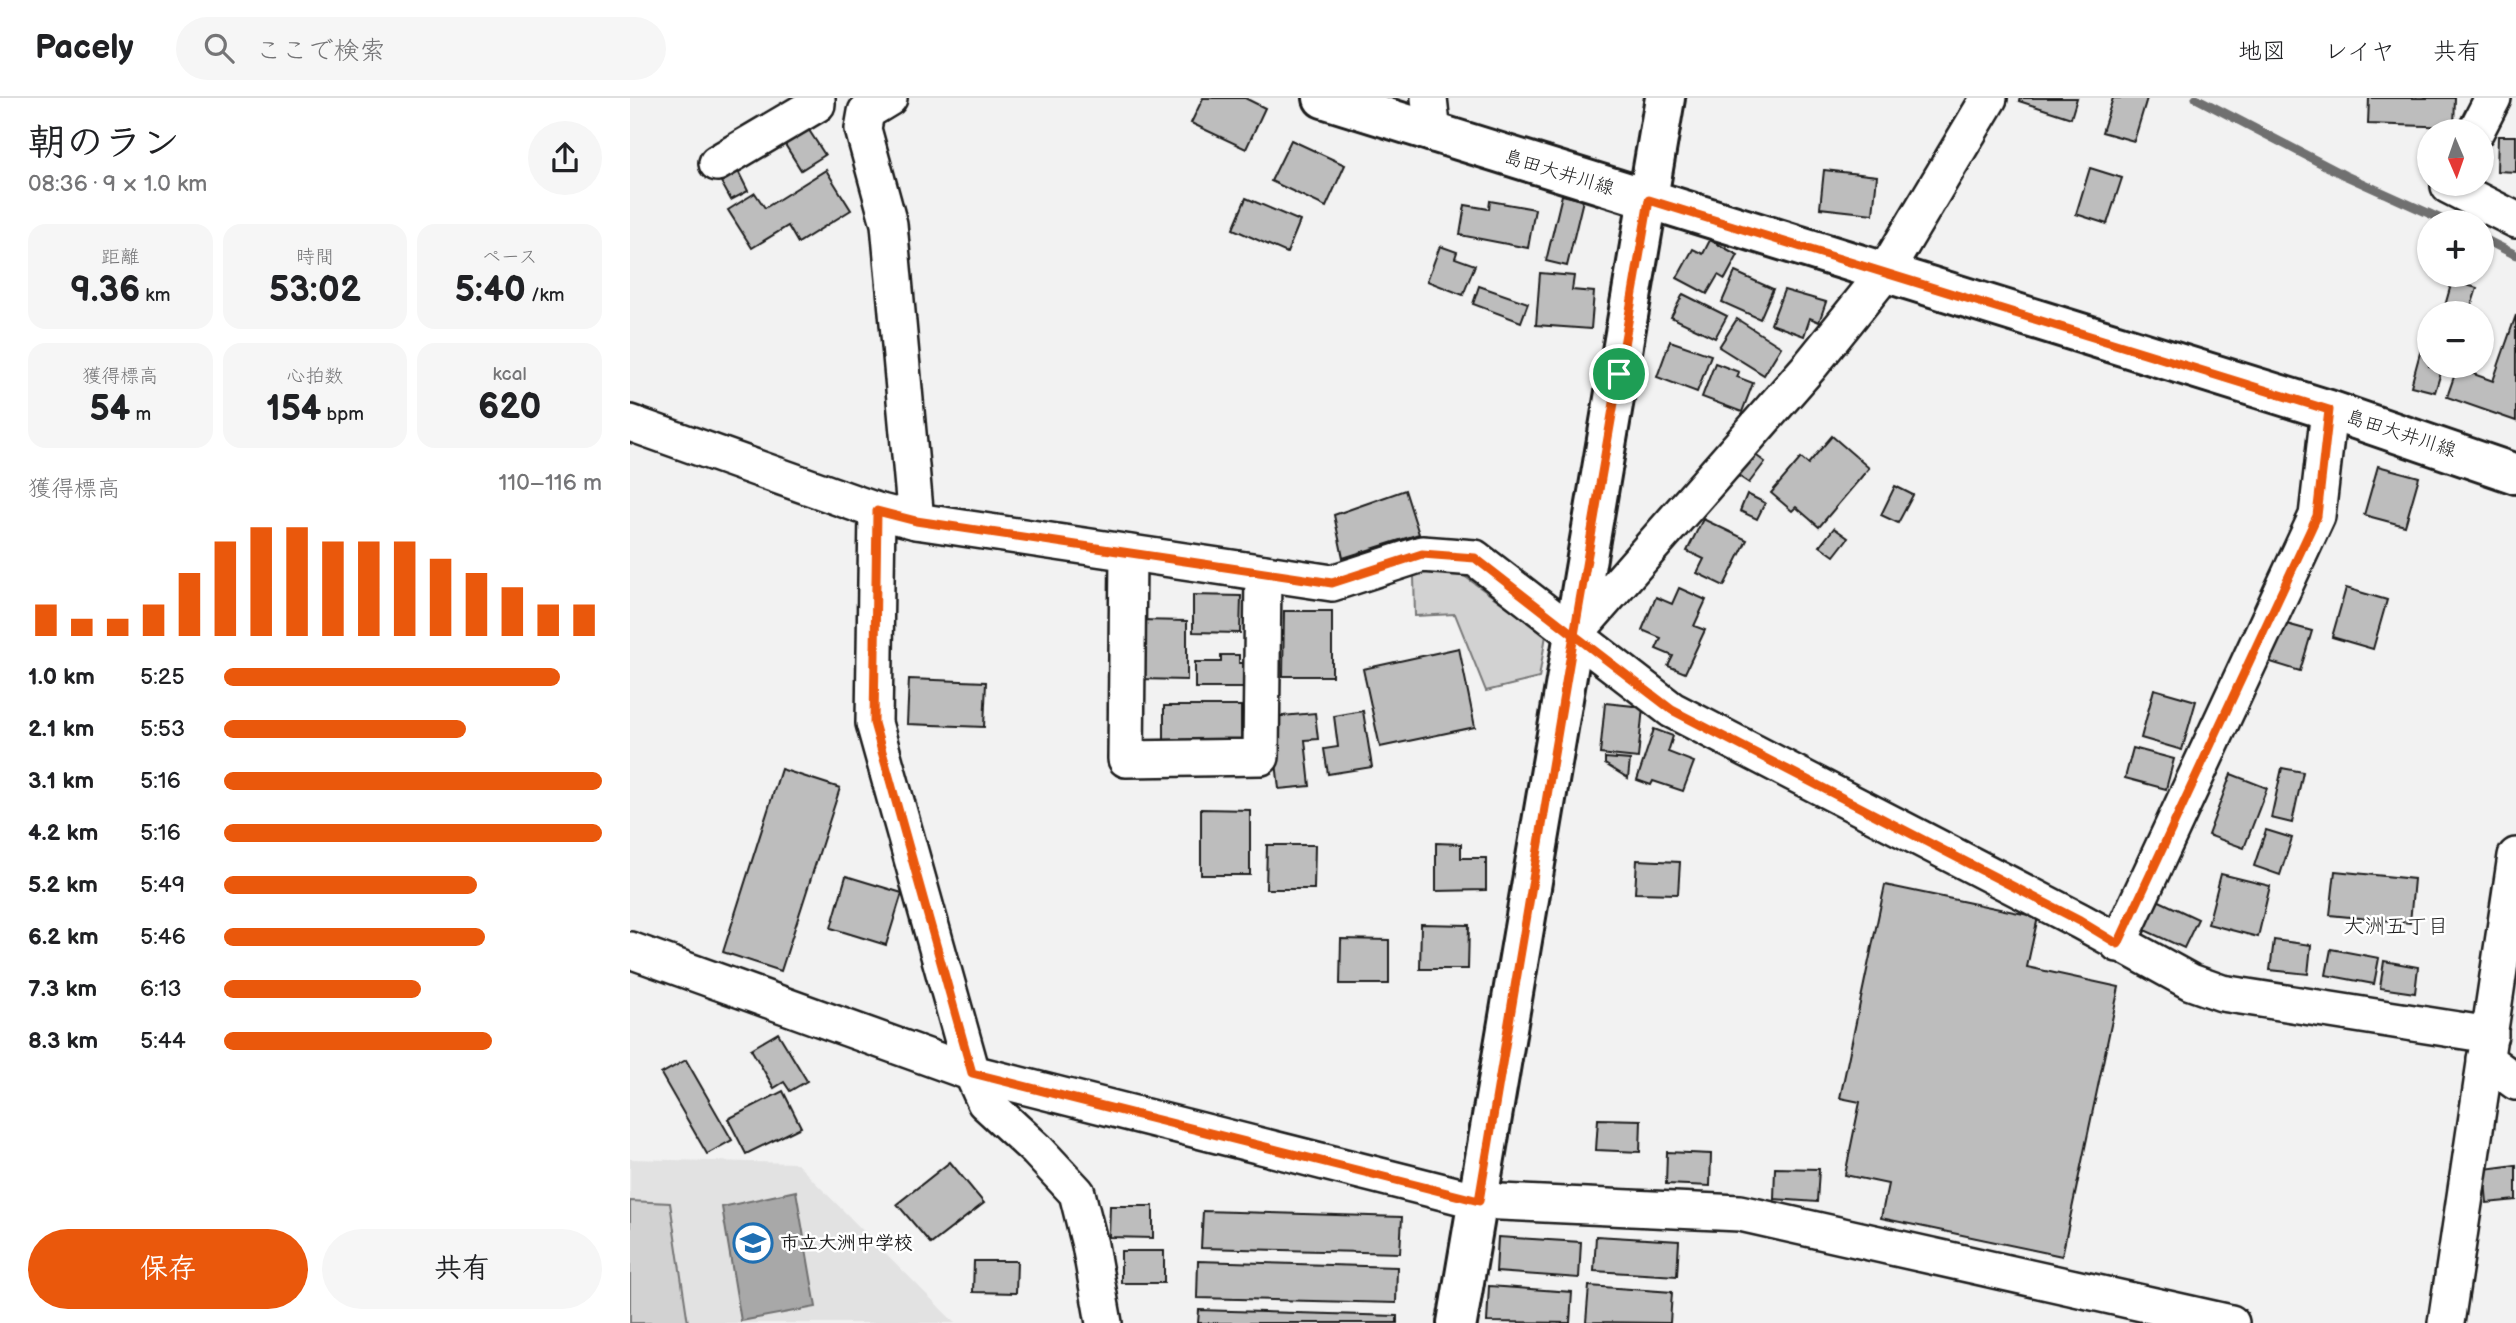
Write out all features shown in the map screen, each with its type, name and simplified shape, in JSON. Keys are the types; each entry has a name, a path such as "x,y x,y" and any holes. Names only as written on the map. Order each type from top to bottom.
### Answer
{"main road":[{"name":"島田大井川線","path":"1323,98 1431,116 1649,200 2329,410 2516,474"},
{"path":"1457,1323 1665,98"}],"street":[{"path":"717,163 817,104 817,98"},
{"path":"889,98 866,112 863,129 889,224 916,521"},
{"path":"1574,635 1810,366 1884,274 1989,98"},
{"path":"2482,119 2493,98"},
{"path":"2469,196 2516,220"},
{"path":"2118,944 2317,516 2329,410"},
{"path":"630,423 877,511 916,521 1332,583 1422,554 1475,558 1672,710 2068,915 2191,982 2222,993 2487,1047 2516,1082"},
{"path":"877,511 874,723 972,1073 985,1102 1037,1150 1077,1193 1090,1245 1104,1323"},
{"path":"1128,553 1126,759 1261,757 1263,573"},
{"path":"2446,1323 2516,856"},
{"path":"630,950 972,1073 1479,1201 1740,1213 2231,1323"}],"shaded area":[{"path":"1431,567 1460,573 1546,635 1539,678 1486,691 1455,614 1415,616 1414,576"},
{"name":"市立大洲中学校","path":"630,1159 796,1163 955,1323 630,1323"},
{"path":"796,1191 816,1307 741,1321 722,1207"},
{"path":"630,1201 670,1203 688,1323 630,1323"}],"building":[{"path":"1203,98 1245,98 1265,108 1246,149 1191,123"},
{"path":"2020,98 2077,98 2071,118 2019,101"},
{"path":"2113,98 2147,98 2134,141 2102,132"},
{"path":"2369,98 2455,98 2454,119 2417,119 2417,126 2368,124"},
{"path":"805,124 825,155 801,170 781,138"},
{"path":"2498,136 2516,136 2516,172 2497,171"},
{"path":"1291,140 1345,165 1326,207 1271,181"},
{"path":"2090,168 2122,178 2107,224 2076,214"},
{"path":"826,170 851,210 798,243 788,226 752,248 728,210 755,193 765,208"},
{"path":"1824,170 1877,176 1873,214 1820,208"},
{"path":"738,171 748,191 731,200 720,180"},
{"path":"1562,195 1583,200 1567,266 1546,261"},
{"path":"1246,198 1300,221 1287,253 1233,229"},
{"path":"1490,201 1535,209 1528,248 1460,235 1465,205 1489,209"},
{"path":"1710,240 1738,255 1725,279 1718,275 1707,294 1677,278 1693,249 1703,254"},
{"path":"1440,246 1457,252 1455,258 1475,265 1463,295 1427,281"},
{"path":"1735,272 1773,289 1760,319 1722,302"},
{"path":"1540,273 1574,276 1572,290 1594,292 1591,329 1536,325"},
{"path":"1479,286 1528,303 1521,322 1473,304"},
{"path":"2450,287 2477,288 2473,301 2446,301"},
{"path":"1784,290 1826,302 1819,322 1810,318 1804,336 1771,324"},
{"path":"1683,294 1727,316 1715,338 1671,317"},
{"path":"2516,315 2516,421 2447,397 2454,378 2485,378 2493,381"},
{"path":"1737,319 1781,347 1764,375 1719,347"},
{"path":"1670,341 1711,355 1697,392 1657,377"},
{"path":"1715,363 1739,372 1737,377 1753,383 1742,412 1702,397"},
{"path":"2417,364 2417,378 2439,378 2435,392 2411,386"},
{"path":"1832,436 1869,468 1819,527 1796,507 1792,511 1771,493 1801,458 1808,464"},
{"path":"1750,451 1765,462 1749,483 1734,473"},
{"path":"2378,466 2419,477 2405,526 2364,515"},
{"path":"1895,486 1913,495 1898,523 1881,515"},
{"path":"1405,490 1419,534 1343,558 1334,515"},
{"path":"1747,494 1765,503 1757,519 1740,511"},
{"path":"1703,519 1747,540 1724,586 1697,573 1704,559 1687,551"},
{"path":"1834,528 1848,538 1834,556 1820,546"},
{"path":"1679,588 1706,600 1694,626 1705,630 1685,673 1668,666 1673,656 1656,649 1661,638 1642,630 1656,597 1672,604"},
{"path":"2346,588 2387,600 2373,649 2332,637"},
{"path":"1193,595 1241,596 1240,633 1193,632"},
{"path":"1284,611 1332,611 1332,676 1283,676"},
{"path":"1139,620 1187,621 1187,680 1138,679"},
{"path":"2272,620 2312,631 2300,671 2261,659"},
{"path":"1459,648 1475,727 1380,747 1363,669"},
{"path":"1221,655 1239,655 1239,663 1250,663 1249,688 1195,688 1195,662 1221,662"},
{"path":"909,679 986,682 984,727 907,724"},
{"path":"2154,689 2196,701 2182,750 2141,738"},
{"path":"1605,703 1643,707 1638,758 1600,754"},
{"path":"1164,706 1241,706 1241,744 1164,744"},
{"path":"1363,711 1372,767 1328,774 1324,749 1338,747 1334,716"},
{"path":"1315,713 1318,739 1305,740 1310,786 1279,789 1271,717"},
{"path":"1654,729 1673,736 1668,752 1694,762 1683,791 1653,781 1651,785 1637,780"},
{"path":"2133,748 2174,759 2166,789 2125,778"},
{"path":"1605,758 1630,760 1628,778 1605,764"},
{"path":"2282,768 2303,772 2292,823 2271,818"},
{"path":"781,769 840,788 781,971 723,952"},
{"path":"2231,774 2267,788 2244,848 2208,835"},
{"path":"1201,809 1250,810 1250,875 1201,875"},
{"path":"2266,830 2292,838 2280,875 2254,866"},
{"path":"1436,843 1461,844 1461,858 1486,858 1486,890 1436,891"},
{"path":"1267,845 1315,845 1314,889 1266,889"},
{"path":"1637,860 1680,862 1678,894 1635,893"},
{"path":"2335,871 2414,879 2410,923 2330,915"},
{"path":"2221,874 2270,886 2258,937 2208,924"},
{"path":"846,876 902,893 886,945 831,928"},
{"path":"1885,885 2038,917 2027,967 2119,987 2062,1256 1881,1218 1888,1184 1845,1175 1860,1102 1840,1098"},
{"path":"2153,898 2198,919 2184,948 2140,928"},
{"path":"1421,924 1469,925 1468,969 1420,969"},
{"path":"1341,939 1389,940 1389,984 1340,984"},
{"path":"2274,940 2311,945 2308,974 2270,970"},
{"path":"2331,949 2379,958 2374,984 2326,975"},
{"path":"2384,961 2418,967 2415,993 2380,988"},
{"path":"778,1033 807,1081 790,1091 784,1082 774,1088 751,1049"},
{"path":"686,1060 732,1140 707,1154 661,1074"},
{"path":"783,1091 801,1127 746,1154 728,1119"},
{"path":"1598,1119 1641,1120 1640,1152 1596,1150"},
{"path":"1667,1152 1711,1154 1710,1186 1666,1184"},
{"path":"950,1162 984,1203 931,1244 897,1204"},
{"path":"2516,1165 2516,1200 2487,1203 2484,1169"},
{"path":"1775,1168 1819,1169 1817,1202 1774,1199"},
{"path":"1110,1206 1153,1206 1153,1238 1109,1237"},
{"path":"1203,1211 1402,1217 1400,1253 1201,1248"},
{"path":"1596,1236 1679,1241 1677,1276 1594,1271"},
{"path":"1498,1237 1581,1242 1579,1278 1496,1272"},
{"path":"1121,1251 1164,1251 1164,1283 1121,1283"},
{"path":"974,1261 1017,1261 1016,1293 973,1292"},
{"path":"1198,1261 1397,1267 1396,1303 1197,1298"},
{"path":"1489,1286 1572,1292 1570,1323 1487,1322"},
{"path":"1589,1286 1672,1292 1670,1323 1586,1322"},
{"path":"1199,1310 1397,1316 1397,1323 1198,1323"}],"waterway":[{"path":"2196,98 2344,175 2421,210"},
{"path":"2494,244 2516,255"}],"place":[{"name":"市立大洲中学校","path":"753,1243"}],"district":[{"name":"大洲五丁目","path":"2396,926"}],"route":[{"path":"1619,374 1574,635 1475,558 1422,554 1332,583 916,521 877,511 874,723 911,863 972,1073 1479,1201 1574,635 1672,710 2080,921 2118,944 2317,516 2329,410 1649,200 1619,374"}]}
